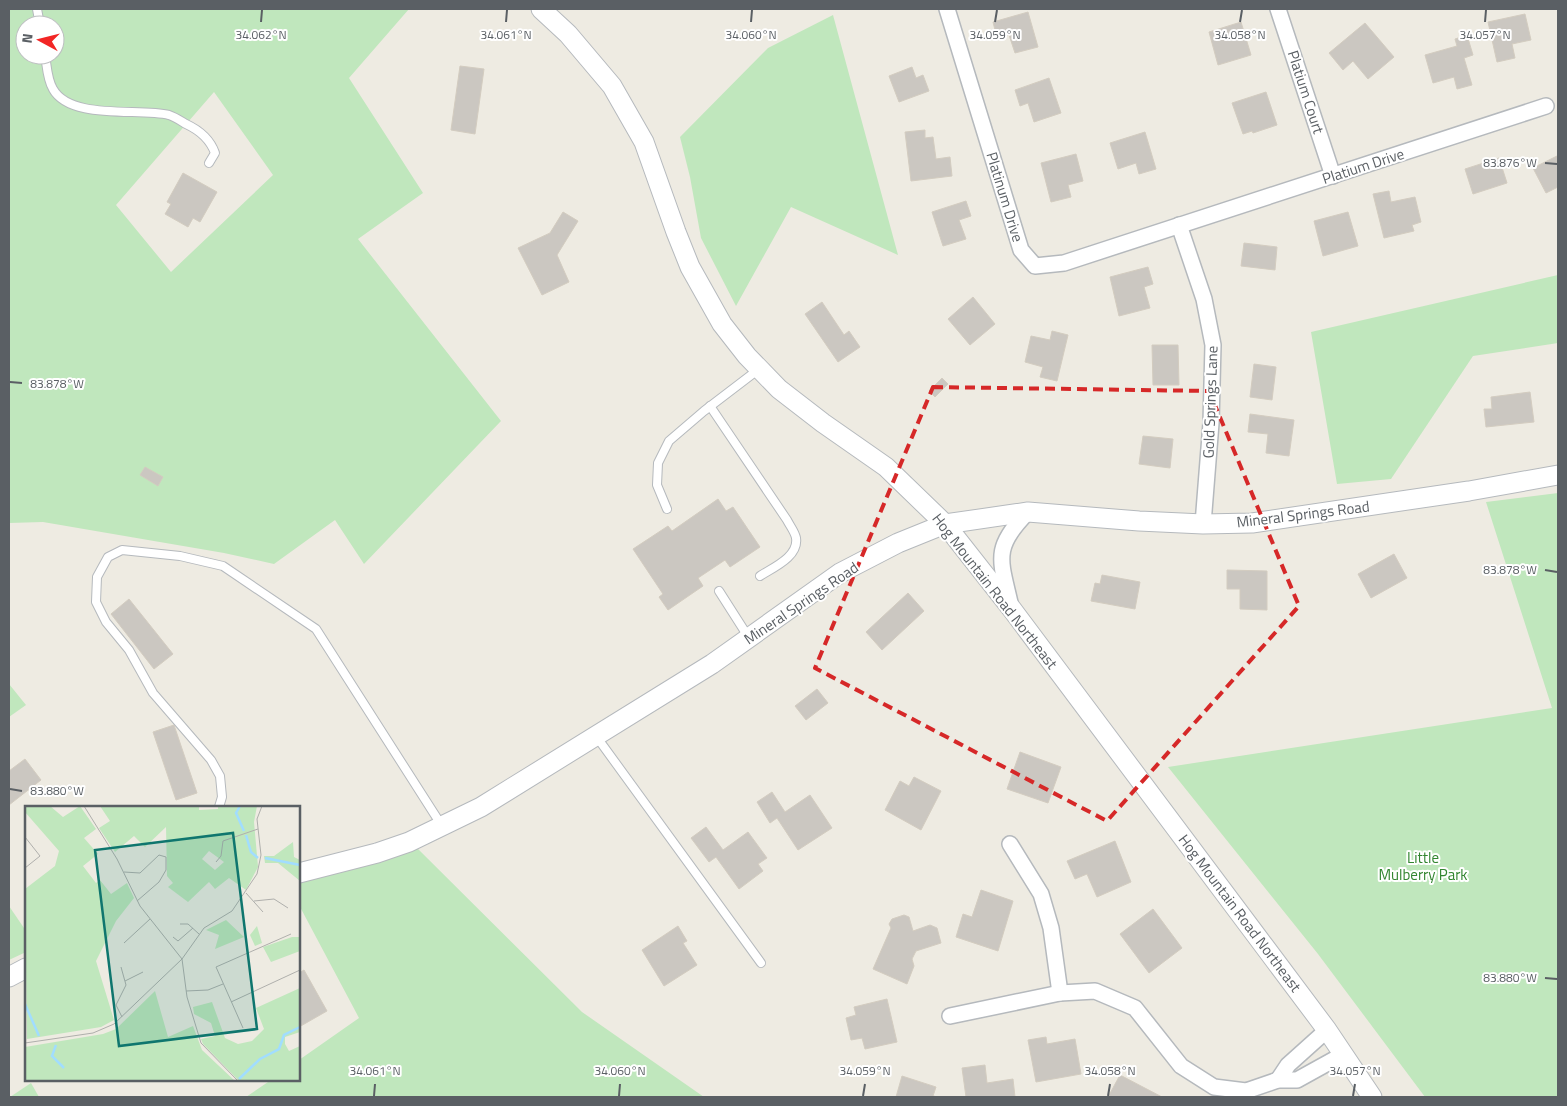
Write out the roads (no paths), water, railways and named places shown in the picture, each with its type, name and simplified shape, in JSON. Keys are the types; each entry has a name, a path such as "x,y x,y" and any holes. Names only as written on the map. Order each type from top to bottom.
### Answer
{"street":[{"name":"Hog Mountain Road Northeast","path":"541,9 568,34 612,86 644,142 690,267 722,324 760,369 779,388 823,423 886,467 945,524 1012,608 1327,1030 1372,1097"},
{"name":"Platinum Drive","path":"947,9 1021,250 1035,266 1064,263 1179,225"},
{"name":"Platium Court","path":"1278,9 1333,176"},
{"name":"Platium Drive","path":"1179,225 1546,106"},
{"name":"Gold Springs Lane","path":"1179,225 1204,299 1213,345 1211,422 1203,524"},
{"name":"Mineral Springs Road","path":"300,873 378,853 409,842 481,807 712,664 840,573 898,544 945,524 1028,512 1140,521 1203,524 1252,523 1469,491 1558,475"},
{"path":"1012,608 1002,561 1002,550 1009,533 1028,512"},
{"path":"1010,844 1041,894 1051,928 1060,993"},
{"path":"9,976 25,968"},
{"path":"950,1016 1060,993 1095,991 1136,1008 1181,1066 1214,1086 1246,1091 1278,1080 1298,1080 1344,1054"},
{"path":"1278,1080 1288,1065 1327,1030"}],"lane":[{"path":"47,65 53,89 63,100 75,106 95,110 170,116 196,129 211,144 215,153 209,163"},
{"path":"667,509 657,485 658,463 669,441 710,406 760,369"},
{"path":"710,406 787,520 796,537 796,544 790,556 760,576"},
{"path":"220,806 222,797 220,776 212,760 153,693 129,650 106,622 96,602 97,577 108,558 122,550 180,556 223,566 316,630 442,826"},
{"path":"719,590 749,638"},
{"path":"596,736 761,963"}],"park label":[{"name":"Little Mulberry Park","path":"1423,866"}]}
